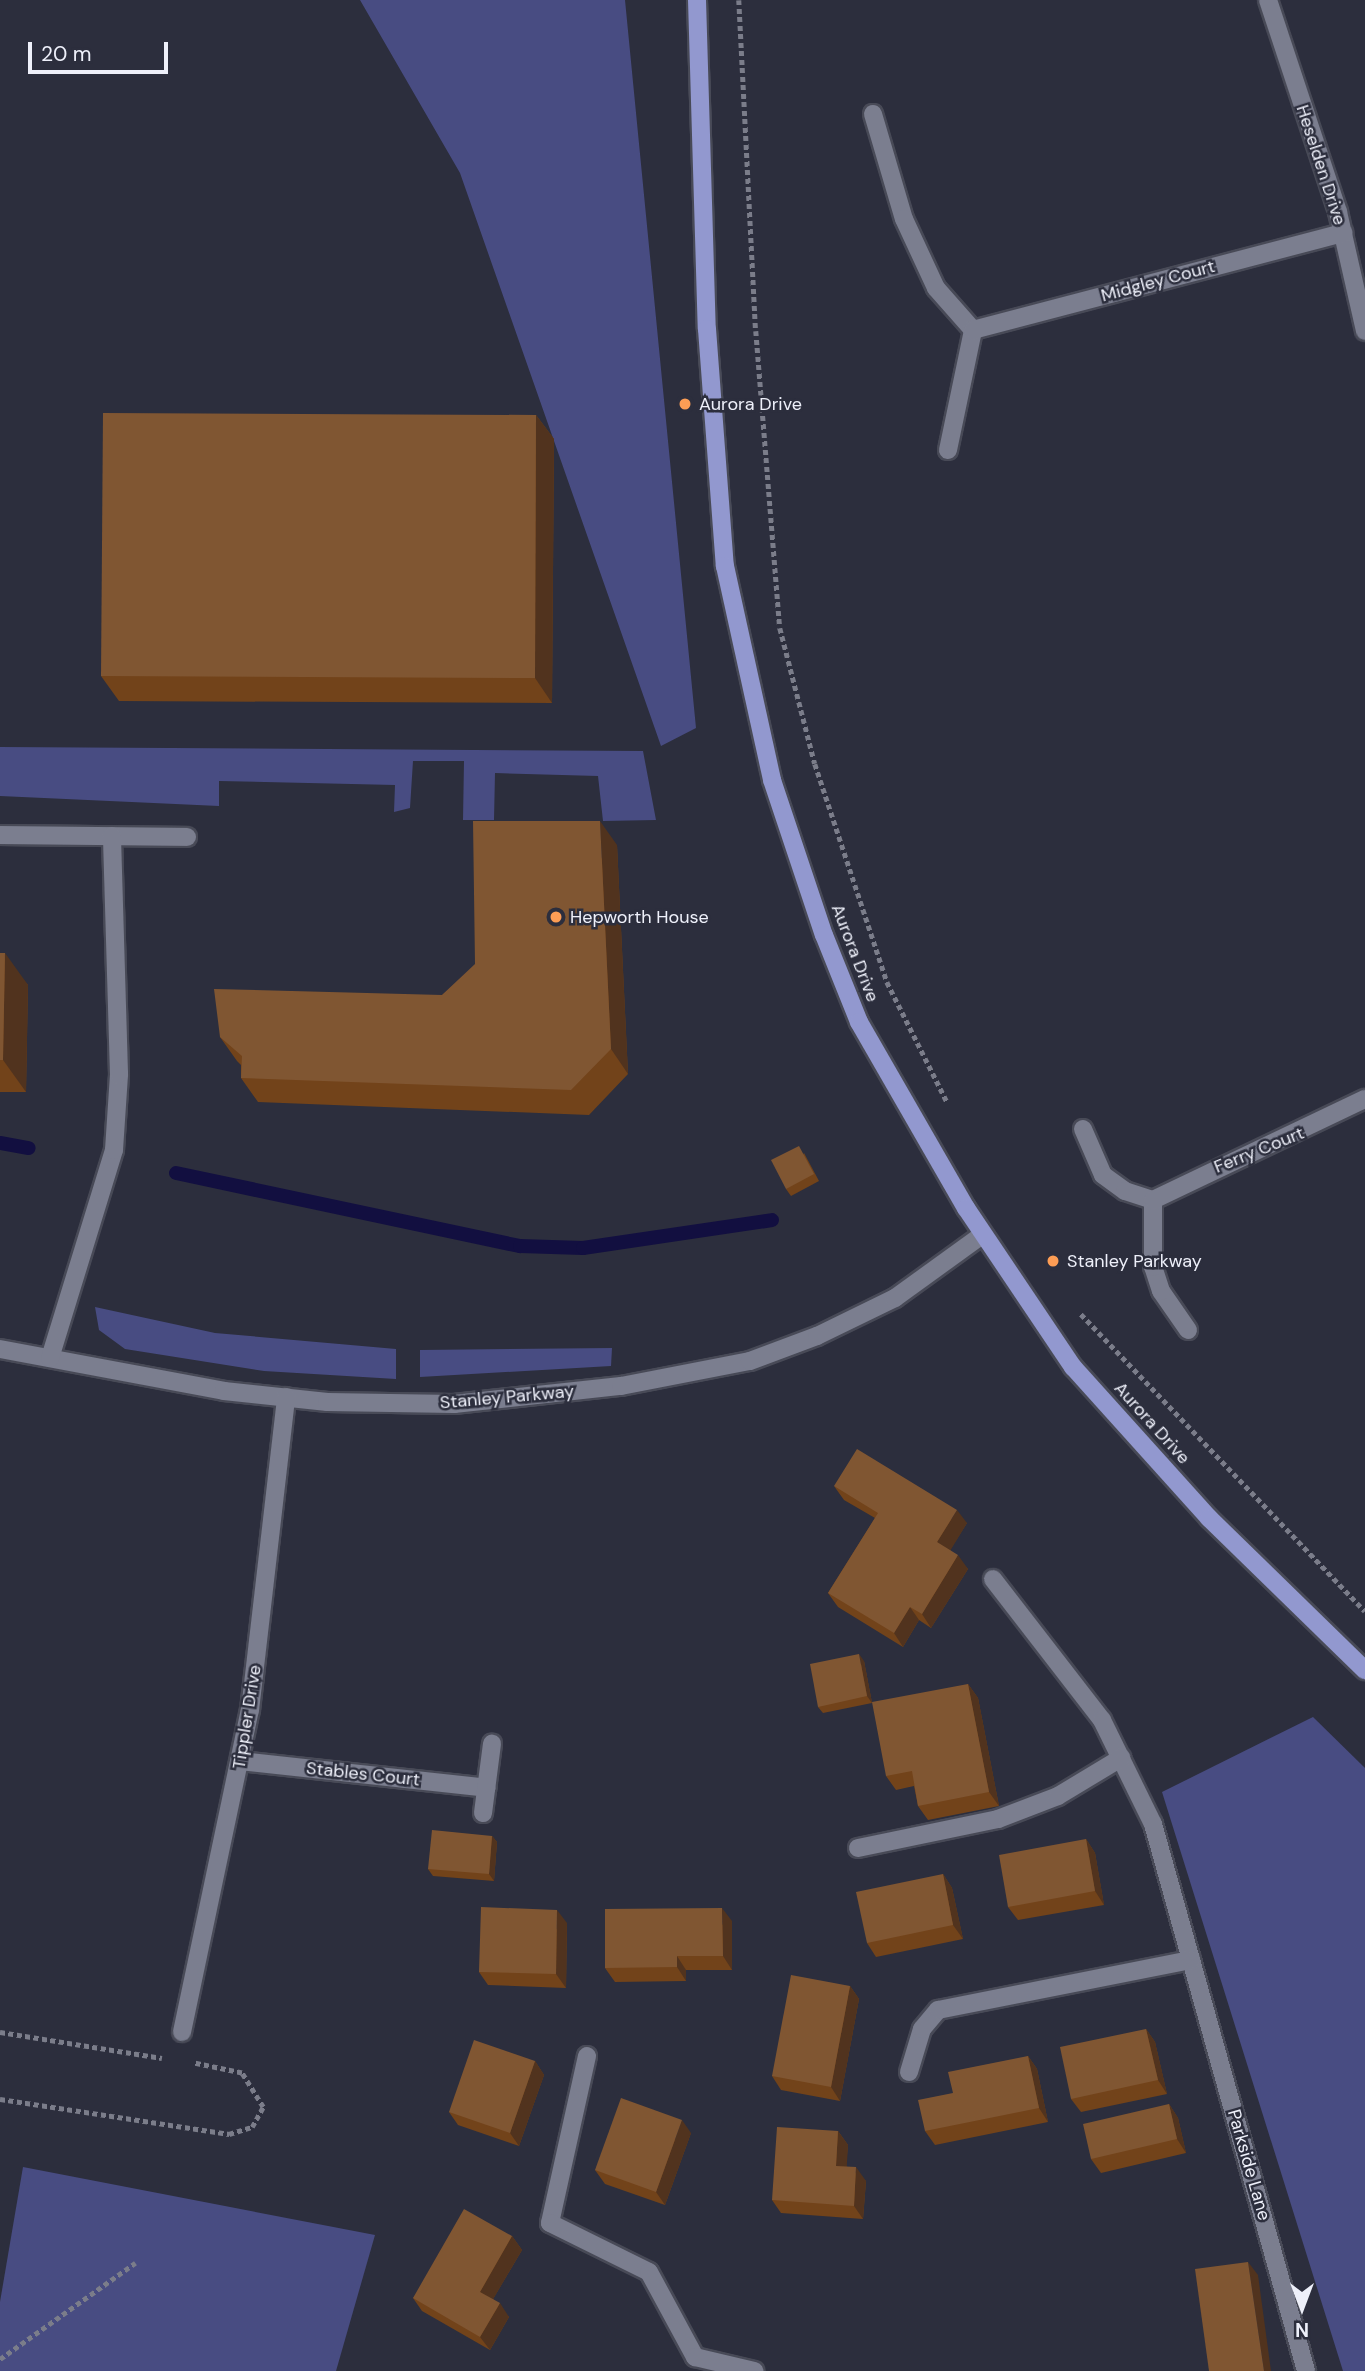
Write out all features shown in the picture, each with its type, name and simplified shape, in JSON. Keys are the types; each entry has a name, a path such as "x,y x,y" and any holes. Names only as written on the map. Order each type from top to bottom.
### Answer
{"main road":[{"name":"Aurora Drive","path":"697,0 707,329 724,555 772,780 859,1022 982,1235 1073,1367 1209,1518 1365,1670"}],"street":[{"name":"Heselden Drive","path":"1268,0 1343,233 1365,331"},
{"path":"873,114 909,230 936,288 973,330 948,450"},
{"name":"Midgley Court","path":"973,330 1343,233"},
{"path":"0,835 187,837"},
{"path":"50,1358 114,1150 120,1074 112,836"},
{"name":"Ferry Court","path":"1153,1200 1365,1099"},
{"path":"1083,1129 1103,1175 1153,1200 1153,1267 1161,1291 1188,1330"},
{"name":"Stanley Parkway","path":"0,1349 286,1397 454,1404 621,1386 750,1361 861,1317 982,1235"},
{"name":"Tippler Drive","path":"182,2032 240,1761 286,1397"},
{"name":"Parkside Lane","path":"993,1579 1052,1648 1121,1758 1153,1824 1306,2371"},
{"path":"483,1813 492,1744"},
{"path":"858,1848 998,1819 1058,1796 1121,1758"},
{"name":"Stables Court","path":"240,1761 487,1788"},
{"path":"909,2072 922,2029 938,2010 1191,1960"},
{"path":"587,2056 550,2222 649,2272 695,2357 754,2371"}],"path":[{"path":"739,0 756,331 780,628 815,764 887,982 949,1105"},
{"path":"1075,1308 1365,1611"},
{"path":"0,2032 176,2060"},
{"path":"0,2099 229,2134 252,2127 263,2107 242,2073 185,2061"},
{"path":"0,2359 135,2263"}],"shaded area":[{"path":"360,0 625,0 696,728 661,746 460,173"},
{"path":"0,747 643,751 656,820 603,821 598,776 495,773 494,820 463,820 464,761 413,761 410,808 394,812 395,785 219,781 219,806 0,796"},
{"path":"95,1307 215,1333 396,1349 396,1379 264,1371 125,1349 99,1330"},
{"path":"612,1348 611,1366 420,1377 420,1350"},
{"path":"1313,1717 1365,1768 1365,2371 1343,2371 1162,1792"},
{"path":"23,2167 375,2235 336,2371 0,2371 0,2302"}],"building":[{"path":"103,413 536,415 535,678 101,676"},
{"name":"Hepworth House","path":"473,821 600,821 611,1049 571,1090 241,1078 242,1056 220,1037 214,989 442,995 475,964"},
{"path":"0,953 5,953 3,1060 0,1060"},
{"path":"799,1146 814,1174 786,1189 771,1160"},
{"path":"857,1449 957,1510 937,1542 958,1555 922,1614 910,1607 894,1633 828,1593 878,1513 834,1486"},
{"path":"859,1654 867,1696 818,1707 810,1664"},
{"path":"968,1684 989,1792 918,1806 912,1771 886,1776 872,1702"},
{"path":"432,1830 492,1836 489,1874 428,1869"},
{"path":"1086,1839 1095,1891 1008,1907 999,1855"},
{"path":"943,1874 953,1925 867,1943 856,1892"},
{"path":"481,1907 557,1910 556,1974 479,1972"},
{"path":"722,1908 723,1956 677,1956 677,1967 605,1968 605,1909"},
{"path":"791,1975 850,1986 831,2087 772,2076"},
{"path":"1146,2029 1158,2080 1071,2099 1060,2047"},
{"path":"474,2040 535,2061 510,2133 449,2112"},
{"path":"1028,2056 1039,2108 925,2131 918,2100 953,2093 948,2072"},
{"path":"621,2098 682,2120 656,2192 595,2170"},
{"path":"1169,2104 1177,2139 1091,2159 1083,2124"},
{"path":"777,2127 838,2131 836,2166 856,2167 854,2206 772,2200"},
{"path":"464,2209 512,2236 480,2292 500,2303 480,2337 413,2298"},
{"path":"1248,2262 1264,2371 1209,2371 1195,2269"}],"waterway":[{"path":"0,1143 29,1148"},
{"path":"176,1173 520,1246 583,1248 772,1220"}],"place":[{"name":"Aurora Drive","path":"685,404"},
{"name":"Hepworth House","path":"556,917"},
{"name":"Stanley Parkway","path":"1053,1261"}]}
